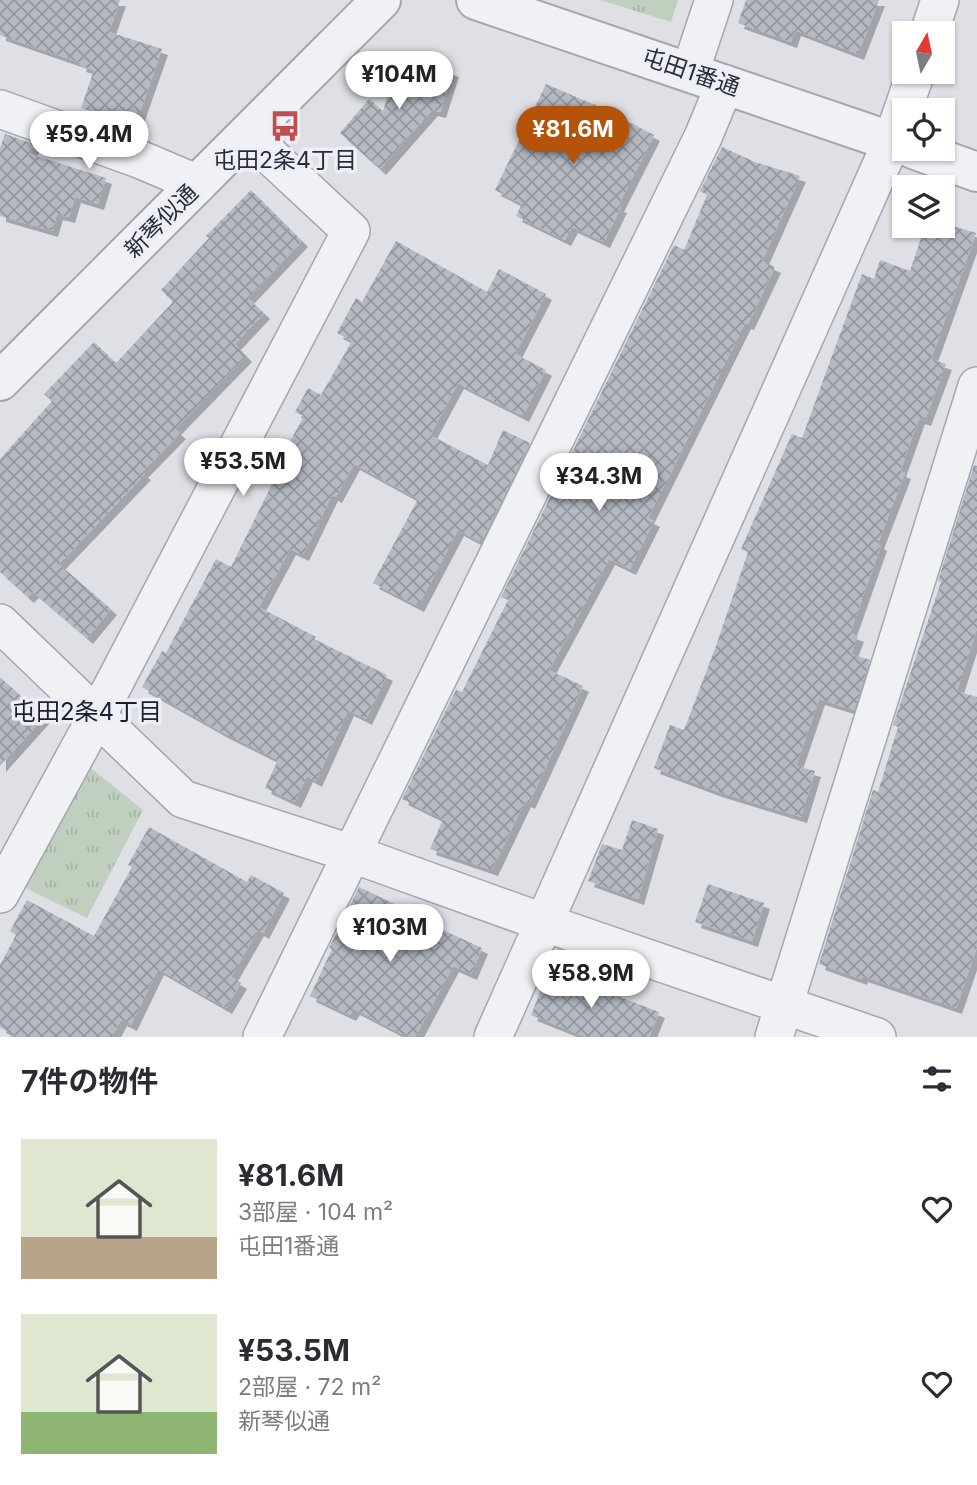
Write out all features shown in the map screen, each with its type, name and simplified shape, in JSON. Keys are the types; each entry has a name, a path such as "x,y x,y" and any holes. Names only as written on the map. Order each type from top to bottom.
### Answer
{"street":[{"name":"新琴似通","path":"3,374 248,135 381,0"},
{"name":"屯田1番通","path":"476,0 892,141"},
{"path":"690,72 714,0"},
{"path":"933,21 940,0"},
{"path":"262,1037 703,137 725,84"},
{"path":"0,109 139,159 198,184"},
{"path":"0,894 97,716 351,231 248,135"},
{"path":"493,1037 896,161"},
{"name":"屯田1番通","path":"947,161 977,172"},
{"path":"778,1022 977,386"},
{"path":"0,623 183,799 353,854 545,923 778,1022 877,1037"}],"green space":[{"path":"600,0 678,0 671,22"},
{"path":"82,761 143,810 87,918 17,884"}],"building":[{"path":"0,0 120,0 109,32 162,49 135,126 81,108 94,70 0,35"},
{"path":"746,0 879,0 858,54 795,30 791,42 738,23"},
{"path":"413,58 453,71 440,112 432,110 380,169 340,133 369,99 383,111 397,66 409,70"},
{"path":"546,84 602,108 654,135 618,206 621,207 604,242 572,227 565,240 516,216 522,204 495,190"},
{"path":"5,134 34,144 30,154 106,178 98,204 75,197 69,217 57,214 52,231 0,216 0,148"},
{"path":"722,147 755,162 800,176 762,261 775,267 648,518 654,521 630,569 609,559 549,670 583,686 529,803 525,801 492,870 430,849 443,819 402,799 456,690 462,692 508,600 501,597 674,245 684,250 707,195 700,191"},
{"path":"251,190 302,241 248,298 264,313 235,344 246,356 175,429 180,433 142,472 145,474 59,564 111,609 87,638 33,592 28,597 0,572 0,459 52,401 44,394 94,342 116,363 173,302 161,290 209,238 206,236"},
{"path":"955,227 976,233 931,359 946,364 925,420 919,418 900,471 905,473 878,543 881,545 850,633 858,636 851,654 870,660 854,710 819,699 796,766 815,771 801,817 716,791 654,768 670,725 684,730 748,552 741,549 792,434 802,438 862,274 874,279 880,260 910,271 921,238 955,238"},
{"path":"396,241 487,292 499,269 546,294 515,354 546,370 523,416 458,383 430,435 488,465 503,430 530,443 481,542 458,530 418,606 373,583 418,499 354,464 336,497 332,495 303,555 290,549 259,607 316,637 314,639 387,675 366,719 348,710 316,781 307,776 295,802 265,788 278,760 142,687 162,651 166,653 216,559 231,567 275,478 271,476 304,416 295,412 308,388 321,395 352,341 337,333 356,298 362,302"},
{"path":"974,465 977,466 977,628 957,691 977,697 977,947 956,1008 819,964 873,790 878,792 898,727 893,725 941,582 938,581"},
{"path":"0,677 44,717 0,766"},
{"path":"632,820 658,829 638,899 588,881 602,844 622,850"},
{"path":"149,827 247,882 251,875 284,893 263,933 258,930 231,977 241,983 226,1008 158,969 131,1025 121,1020 112,1037 18,1037 0,1027 0,965 16,935 10,931 27,900 94,936 132,867 128,865"},
{"path":"708,884 764,903 752,941 695,922"},
{"path":"359,887 403,908 402,911 482,948 471,974 453,966 415,1037 408,1037 354,1009 350,1015 310,996 332,949 329,948"},
{"path":"549,970 659,1012 649,1037 586,1037 531,1015"}],"place":[{"name":"屯田2条4丁目","path":"285,126"}],"district":[{"name":"屯田2条4丁目","path":"87,712"}]}
